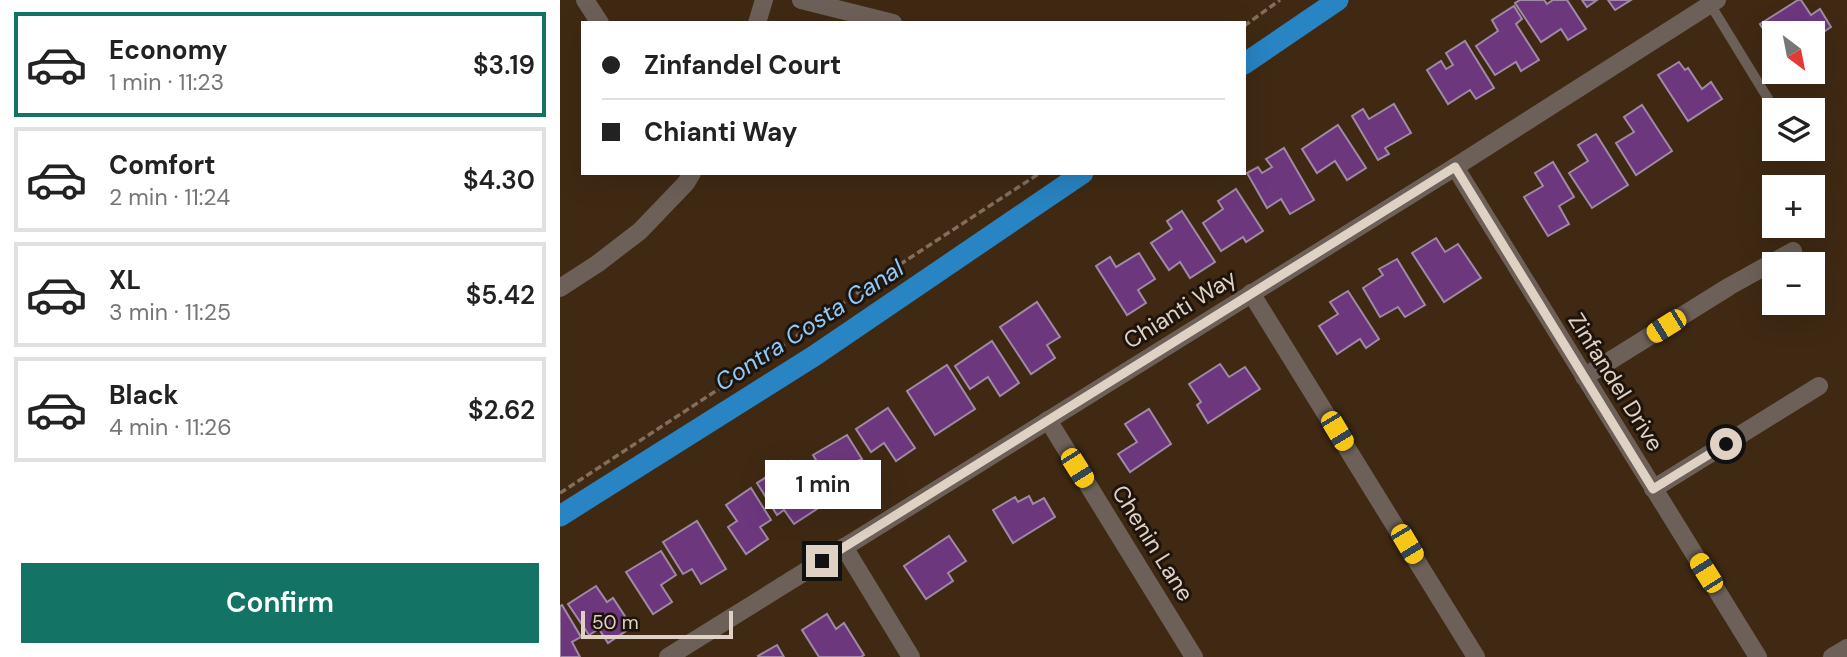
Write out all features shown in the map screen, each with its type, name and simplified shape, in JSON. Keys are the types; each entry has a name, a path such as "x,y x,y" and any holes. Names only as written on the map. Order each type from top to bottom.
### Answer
{"street":[{"path":"585,0 599,21"},
{"path":"758,21 764,0"},
{"path":"801,0 884,21"},
{"name":"Chianti Way","path":"668,657 1455,167 1713,2"},
{"name":"Zinfandel Drive","path":"1455,167 1758,657"},
{"path":"560,288 640,231 691,175"},
{"path":"1584,377 1730,286 1793,251"},
{"path":"1251,293 1476,657"},
{"path":"1653,489 1819,386"},
{"name":"Chenin Lane","path":"1048,420 1194,657"},
{"path":"844,547 911,657"},
{"path":"1832,657 1847,648"}],"lane":[{"path":"1713,2 1768,98"}],"path":[{"path":"1246,25 1280,0"},
{"path":"560,493 754,366 873,282 1038,175"}],"building":[{"path":"1520,0 1544,0 1547,4 1553,0 1567,0 1586,29 1568,40 1561,29 1541,42 1515,3"},
{"path":"1582,0 1597,0 1587,7"},
{"path":"1608,0 1631,0 1615,10"},
{"path":"1801,0 1811,15 1820,9 1831,27 1825,31 1825,21 1765,21"},
{"path":"1514,6 1522,19 1516,24 1539,60 1521,71 1516,62 1495,75 1476,46 1498,31 1492,20"},
{"path":"1465,41 1494,88 1476,99 1470,90 1448,104 1427,70 1441,61 1446,69 1453,65 1446,53"},
{"path":"1679,62 1685,70 1688,68 1702,89 1711,82 1722,99 1688,121 1658,75"},
{"path":"1394,104 1411,133 1385,148 1389,154 1378,160 1352,116 1363,109 1369,119"},
{"path":"1642,105 1672,151 1636,175 1616,143 1634,132 1624,117"},
{"path":"1338,125 1366,168 1347,180 1335,161 1317,173 1302,149"},
{"path":"1596,134 1628,185 1592,208 1569,173 1588,161 1578,145"},
{"path":"1284,148 1314,200 1290,214 1281,199 1267,208 1247,173 1258,167 1262,173 1272,167 1266,159"},
{"path":"1553,162 1574,197 1559,206 1569,224 1548,236 1524,197 1543,186 1535,173"},
{"path":"1236,189 1263,231 1246,242 1243,237 1221,251 1203,223 1223,209 1218,201"},
{"path":"1182,211 1215,262 1190,278 1180,262 1169,270 1151,243 1172,229 1167,221"},
{"path":"1436,238 1445,252 1458,244 1481,278 1444,302 1412,253"},
{"path":"1139,253 1155,279 1138,290 1146,303 1127,315 1096,266 1110,257 1116,267"},
{"path":"1397,259 1425,305 1405,317 1398,307 1380,317 1363,288 1383,275 1379,269"},
{"path":"1348,291 1379,339 1366,348 1360,339 1337,354 1319,326 1338,314 1330,302"},
{"path":"1037,302 1060,337 1047,345 1055,358 1031,374 1000,327"},
{"path":"992,341 1019,383 1000,396 988,377 970,389 955,366"},
{"path":"1220,364 1229,377 1245,367 1260,389 1208,423 1197,405 1201,402 1189,384"},
{"path":"947,365 975,409 935,435 907,391"},
{"path":"888,408 915,448 896,461 884,443 871,452 856,429"},
{"path":"1149,409 1171,444 1130,472 1118,454 1137,442 1125,424"},
{"path":"847,435 862,459 847,467 857,485 838,496 813,455"},
{"path":"791,461 820,507 794,524 784,510 777,515 757,483"},
{"path":"751,488 771,520 760,527 768,539 746,554 728,527 737,521 726,505"},
{"path":"1029,496 1033,504 1044,498 1055,517 1013,543 993,510 1015,497 1018,502"},
{"path":"697,521 726,569 701,584 692,569 683,574 663,542"},
{"path":"949,536 966,561 948,573 953,581 926,599 904,566"},
{"path":"661,551 676,575 661,585 672,602 653,614 626,572"},
{"path":"596,586 607,602 613,598 632,627 608,643 599,629 589,635 568,604"},
{"path":"562,605 581,637 572,642 580,657 560,657"},
{"path":"827,614 836,629 844,623 864,655 819,657 802,630"},
{"path":"777,645 784,657 758,656"}],"waterway":[{"name":"Contra Costa Canal","path":"1246,63 1338,0"},
{"name":"Contra Costa Canal","path":"560,516 814,356 1080,175"}],"route":[{"path":"822,561 1455,167 1653,489 1726,444"}]}
